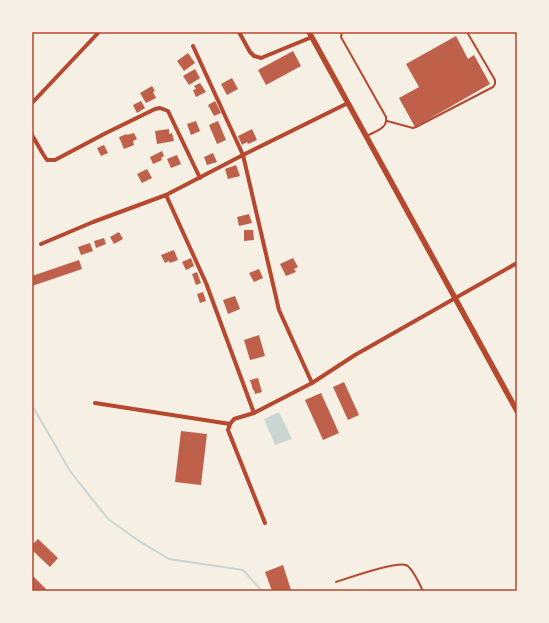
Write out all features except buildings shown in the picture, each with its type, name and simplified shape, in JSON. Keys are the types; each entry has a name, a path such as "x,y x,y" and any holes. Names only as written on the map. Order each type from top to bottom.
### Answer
{"street":[{"path":"32,103 99,32"},
{"path":"239,32 250,52 254,56 261,58 311,35 517,411"},
{"path":"193,46 243,155 279,310 312,382"},
{"path":"41,244 93,222 166,195 348,103"},
{"path":"32,134 47,160 55,160 106,133 160,108 168,111 200,178"},
{"path":"166,195 206,284 254,413"},
{"path":"265,523 228,430 234,419 254,413 312,382 355,355 517,263"},
{"path":"96,403 230,424"}],"lane":[{"path":"342,32 341,37 387,121 384,127 366,136"},
{"path":"387,121 416,128 495,84 495,80 467,32"},
{"path":"336,582 358,574 404,564 408,565 411,569 423,591"}],"shaded area":[{"path":"279,412 292,439 275,445 264,419"}],"waterway":[{"path":"32,405 70,471 108,519 139,541 169,559 243,570 262,591"}]}
